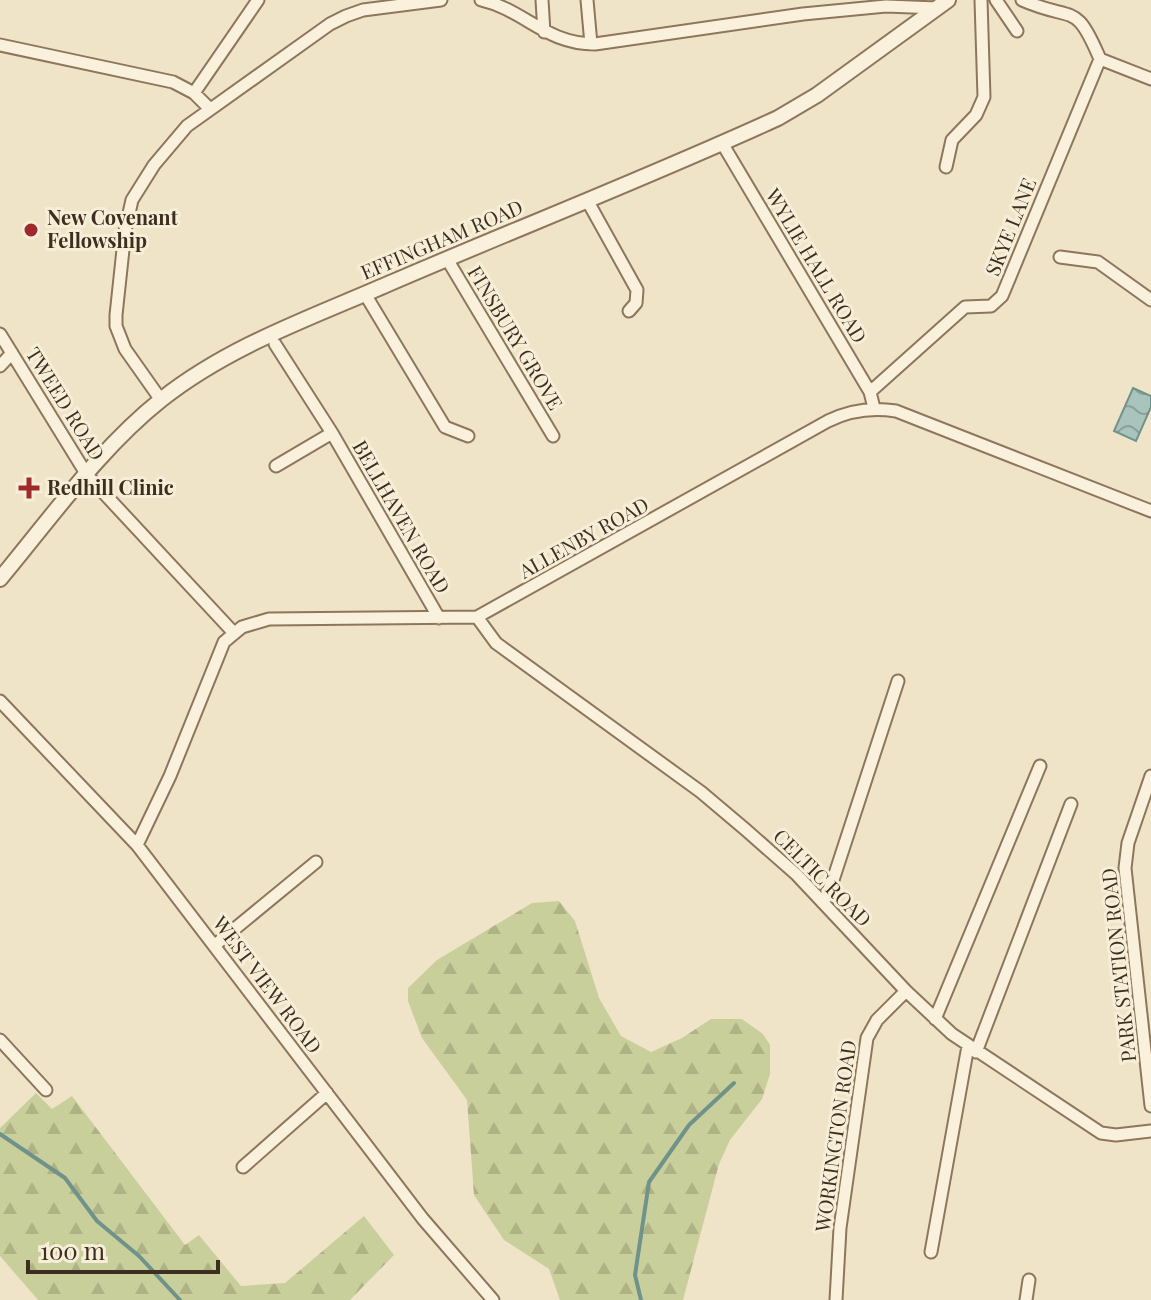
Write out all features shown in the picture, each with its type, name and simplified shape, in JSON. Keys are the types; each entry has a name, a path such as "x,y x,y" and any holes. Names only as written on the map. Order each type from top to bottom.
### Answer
{"street":[{"path":"194,93 258,0"},
{"path":"161,400 125,349 116,326 125,231 137,189 174,138 209,108 330,24 363,10 441,0"},
{"path":"481,0 501,6 544,32 576,44 816,12 942,4"},
{"path":"542,0 544,32"},
{"path":"587,0 591,44"},
{"path":"946,167 952,140 976,115 984,97 981,0"},
{"path":"996,0 1017,31"},
{"path":"1022,0 1069,11 1079,17 1086,25 1100,59 1151,79"},
{"name":"EFFINGHAM ROAD","path":"0,579 87,475 137,422 161,400 210,366 240,349 365,294 722,143 799,107 942,4"},
{"path":"0,45 184,85 209,108"},
{"name":"SKYE LANE","path":"870,392 965,307 991,306 1002,296 1100,59"},
{"name":"WYLIE HALL ROAD","path":"722,143 870,392 874,408"},
{"path":"587,200 637,290 637,300 629,311"},
{"path":"1060,257 1098,262 1151,300"},
{"name":"FINSBURY GROVE","path":"447,259 553,436"},
{"path":"365,294 445,427 468,436"},
{"name":"TWEED ROAD","path":"0,334 87,475 233,632"},
{"name":"BELLHAVEN ROAD","path":"275,344 332,433 439,618"},
{"path":"0,366 12,353"},
{"name":"ALLENBY ROAD","path":"233,632 269,619 477,617 828,421 850,412 874,408 907,415 1151,511"},
{"name":"BELLHAVEN ROAD","path":"276,466 332,433"},
{"name":"CELTIC ROAD","path":"477,617 496,643 701,792 797,875 906,991 972,1049 1101,1133 1116,1135 1151,1131"},
{"path":"137,845 170,776 217,654 233,632"},
{"path":"823,903 898,681"},
{"name":"WEST VIEW ROAD","path":"0,701 137,845 423,1219 493,1300"},
{"path":"935,1019 1040,766"},
{"name":"PARK STATION ROAD","path":"1151,776 1128,843 1125,868 1151,1106"},
{"path":"931,1252 972,1049 1071,804"},
{"path":"215,945 316,862"},
{"path":"1136,980 1151,984"},
{"name":"WORKINGTON ROAD","path":"836,1300 840,1228 864,1050 871,1027 906,991"},
{"path":"0,1040 46,1090"},
{"path":"243,1167 327,1093"},
{"path":"1026,1300 1029,1280"}],"green space":[{"path":"559,901 575,921 599,998 621,1036 651,1052 682,1038 711,1019 742,1019 763,1034 770,1045 770,1074 762,1099 730,1140 719,1164 683,1300 560,1300 549,1269 504,1240 474,1195 467,1100 422,1038 408,1001 408,988 437,960 532,903"},
{"path":"36,1093 52,1109 72,1096 185,1245 199,1235 241,1286 285,1283 364,1216 394,1255 350,1300 38,1300 0,1256 0,1128"}],"water":[{"path":"1133,388 1151,396 1151,407 1136,441 1114,431"}],"waterway":[{"path":"641,1300 635,1275 649,1182 689,1125 734,1083"},
{"path":"0,1134 65,1178 97,1221 139,1256 180,1300"}],"place":[{"name":"New Covenant Fellowship","path":"31,230"},
{"name":"Redhill Clinic","path":"29,488"}]}
